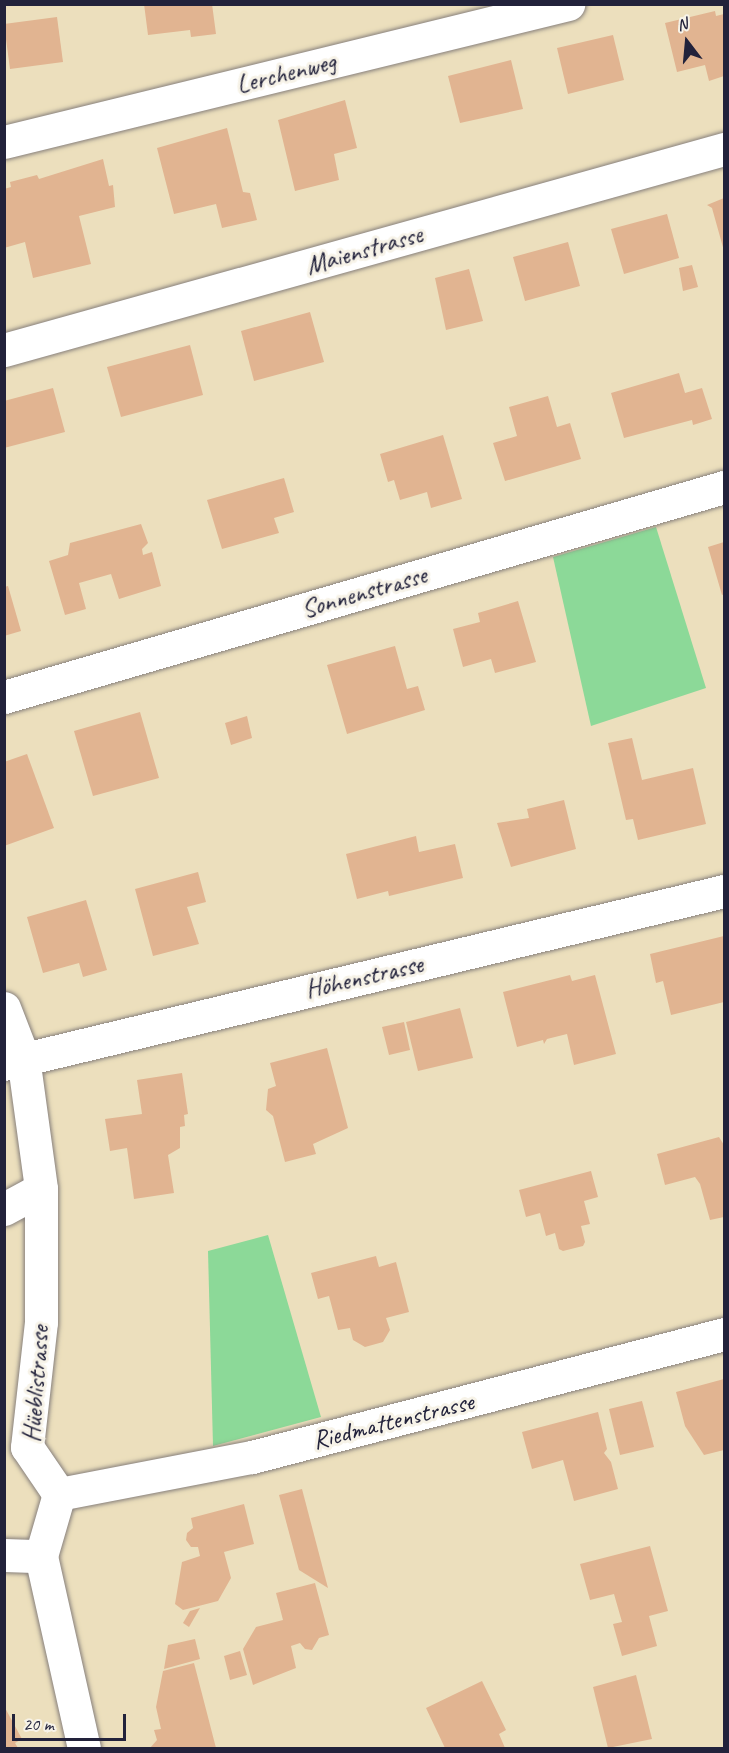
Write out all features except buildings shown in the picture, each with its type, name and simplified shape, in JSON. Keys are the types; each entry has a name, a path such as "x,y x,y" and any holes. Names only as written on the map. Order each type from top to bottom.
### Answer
{"street":[{"name":"Lerchenweg","path":"4,142 568,4"},
{"name":"Maienstrasse","path":"4,350 724,149"},
{"name":"Sonnenstrasse","path":"4,697 724,487"},
{"name":"Höhenstrasse","path":"14,1061 724,891"},
{"name":"Hüeblistrasse","path":"4,1008 41,1189 41,1322 16,1452 58,1494"},
{"path":"4,1209 41,1189"},
{"name":"Riedmattenstrasse","path":"58,1494 252,1457 724,1334"},
{"path":"58,1494 40,1556 84,1749"},
{"path":"4,1555 40,1556"}],"green space":[{"path":"656,527 706,688 591,726 553,557"},
{"path":"268,1235 321,1417 213,1446 208,1251"}]}
